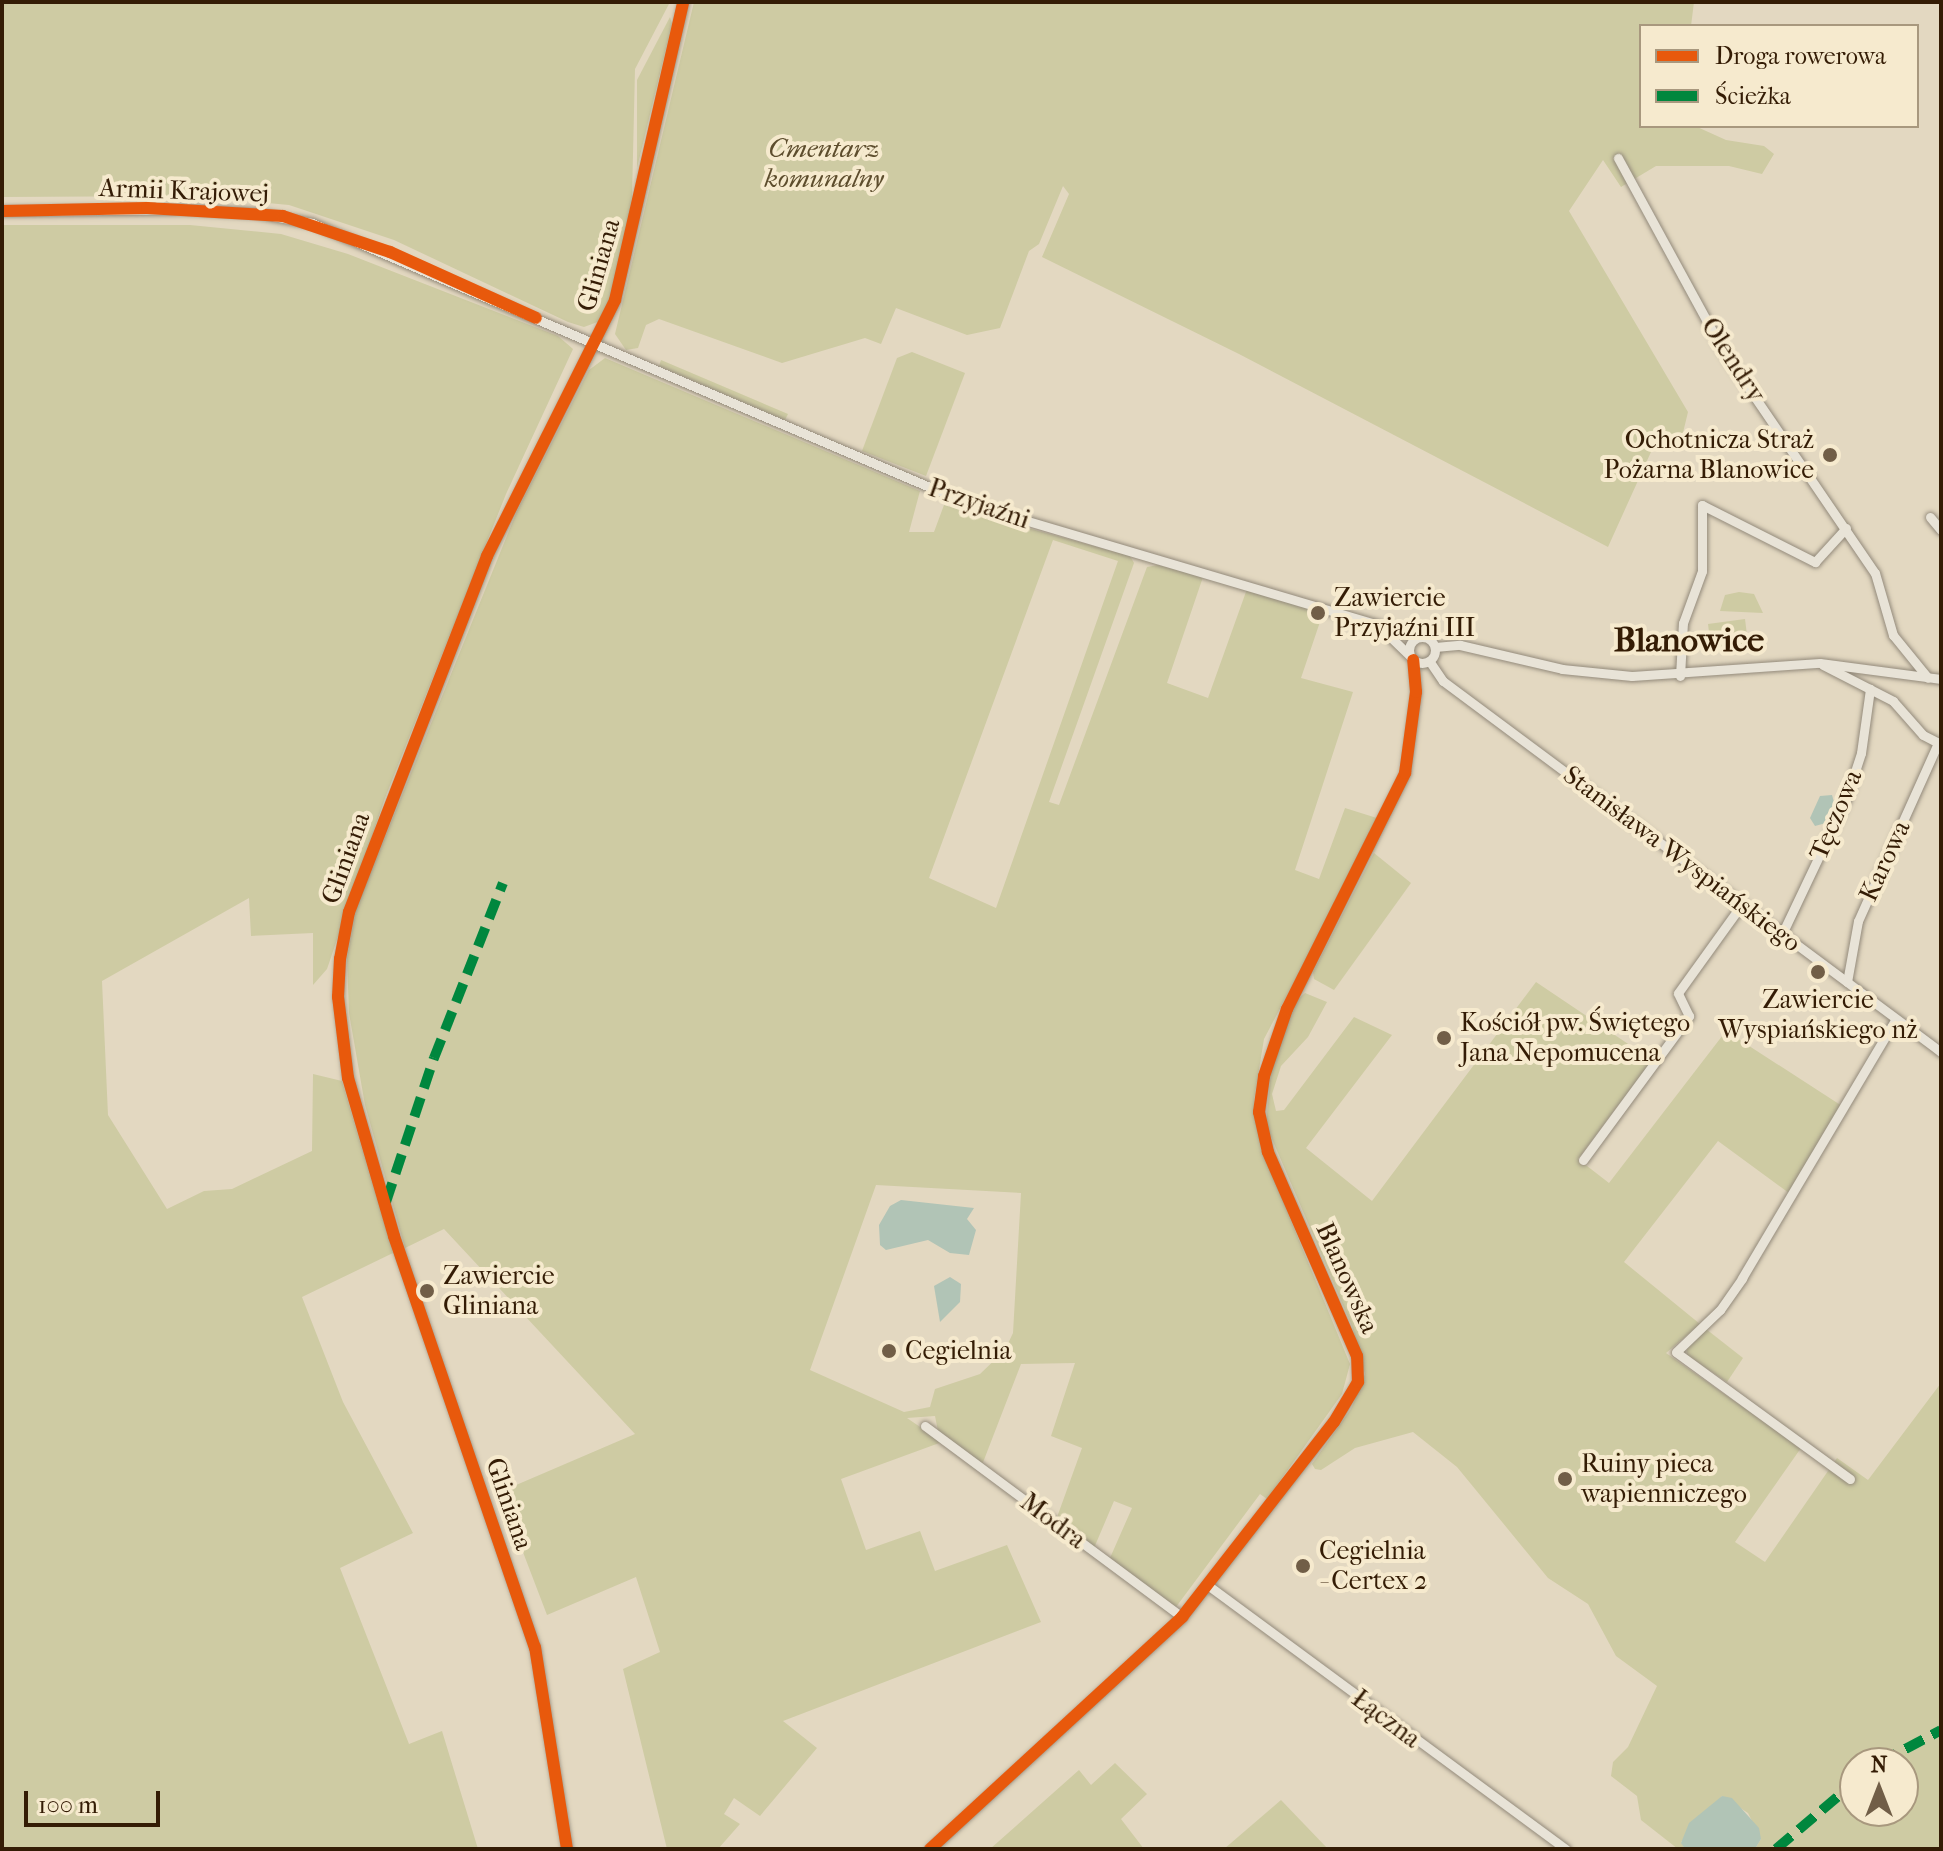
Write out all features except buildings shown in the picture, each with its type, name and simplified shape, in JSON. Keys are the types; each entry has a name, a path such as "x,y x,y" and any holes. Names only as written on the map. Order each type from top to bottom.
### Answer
{"street":[{"name":"Gliniana","path":"567,1849 535,1648 394,1236 348,1078 338,997 349,912 417,731 509,506 594,345 622,276 683,2"},
{"name":"Olendry","path":"1618,158 1722,349 1875,573 1893,635 1928,678"},
{"name":"Armii Krajowej","path":"2,211 147,208 283,216 390,252 594,345"},
{"name":"Przyjaźni","path":"594,345 979,507 1429,639 1435,647"},
{"path":"1680,676 1682,631 1702,571 1702,505 1815,562 1846,528"},
{"path":"1930,517 1941,530"},
{"name":"Przyjaźni","path":"1378,625 1412,658"},
{"path":"1419,637 1410,645 1412,658 1431,667"},
{"path":"1416,692 1431,667 1435,647 1460,645 1597,673 1680,676 1820,663 1941,679"},
{"name":"Blanowska","path":"930,1849 1182,1617 1334,1422 1358,1382 1357,1356 1268,1152 1259,1112 1264,1076 1287,1009 1405,773 1416,692 1412,658"},
{"path":"1820,663 1893,701 1940,744"},
{"name":"Stanisława Wyspiańskiego","path":"1431,667 1941,1052"},
{"name":"Tęczowa","path":"1782,934 1846,799 1861,753 1870,689"},
{"name":"Karowa","path":"1847,982 1858,921 1940,744"},
{"path":"1583,1160 1689,1016 1678,993 1742,904"},
{"path":"1850,1479 1676,1352 1720,1310 1742,1278 1896,1019"},
{"name":"Modra","path":"925,1426 1182,1617"},
{"name":"Łączna","path":"1209,1586 1566,1849"}],"green space":[{"path":"2,2 670,2 635,69 632,197 618,277 603,320 584,327 568,322 394,240 289,205 189,196 2,197"},
{"name":"Cmentarz komunalny","path":"694,2 1694,2 1691,24 1639,24 1639,128 1699,128 1726,140 1764,146 1774,154 1762,174 1729,166 1656,166 1621,187 1603,160 1569,211 1688,412 1681,441 1660,432 1608,547 1239,354 1042,257 1069,194 1063,186 1039,244 1029,251 1000,328 967,335 896,308 881,344 865,338 782,363 659,319 646,325 638,348 626,350 615,334"},
{"path":"670,17 672,24 637,168 637,80"},
{"path":"2,225 190,225 281,234 348,254 558,336 573,349 506,494 385,798 327,969 313,985 313,933 251,936 249,898 102,981 108,1115 167,1209 204,1191 232,1189 312,1151 313,1074 342,1081 393,1253 302,1297 343,1402 413,1533 340,1568 409,1744 442,1731 478,1849 2,1849"},
{"path":"912,352 965,373 926,476 862,451 897,358"},
{"path":"605,358 920,491 909,532 934,532 944,505 1130,556 1134,563 1049,802 1059,805 1147,567 1158,565 1203,577 1167,683 1208,698 1247,589 1323,613 1301,678 1353,692 1295,870 1319,879 1345,808 1380,819 1264,1039 1254,1100 1261,1148 1350,1364 1342,1394 1267,1499 1260,1494 1176,1607 1110,1558 1132,1508 1114,1501 1094,1548 1056,1520 1082,1448 1051,1436 1075,1363 1021,1364 982,1465 938,1431 935,1416 907,1418 942,1442 841,1479 866,1550 920,1531 935,1571 1007,1545 1041,1622 783,1721 817,1748 760,1816 734,1798 724,1814 740,1824 718,1849 667,1849 623,1669 660,1652 636,1577 547,1615 500,1492 635,1434 444,1229 405,1248 365,1105 349,1013 347,958 356,909 517,511 589,370","holes":["1053,540 1118,561 996,908 929,878","876,1185 1021,1193 1013,1333 1005,1350 980,1374 935,1389 930,1407 904,1412 810,1370"]},
{"path":"661,360 788,414 785,420 659,366"},
{"path":"1739,592 1754,594 1763,613 1720,611 1725,595"},
{"path":"1745,619 1748,643 1711,648 1708,624"},
{"path":"1374,853 1411,883 1334,990 1314,979 1313,972"},
{"path":"1536,982 1652,1060 1578,1159 1609,1183 1726,1031 1842,1106 1789,1193 1718,1141 1624,1262 1700,1324 1666,1353 1801,1448 1735,1542 1765,1562 1837,1458 1868,1480 1941,1383 1941,1849 1755,1849 1761,1839 1748,1813 1722,1796 1681,1842 1685,1849 1678,1849 1641,1820 1637,1796 1611,1776 1613,1762 1628,1747 1657,1686 1616,1656 1588,1604 1548,1578 1457,1467 1413,1432 1355,1448 1321,1470 1315,1469 1312,1464 1351,1409 1365,1374 1352,1326 1266,1125 1271,1070 1296,1001 1305,993 1327,1002 1308,1037 1281,1066 1272,1094 1276,1111 1284,1110 1354,1017 1392,1035 1306,1148 1372,1201"},
{"path":"1706,1329 1743,1358 1727,1382 1687,1355 1687,1348"},
{"path":"1115,1763 1147,1794 1121,1819 1144,1849 990,1849 1079,1770 1091,1785"},
{"path":"1281,1800 1328,1849 1224,1849"}],"shaded area":[{"path":"1832,795 1835,806 1826,823 1815,826 1810,818 1820,796"},
{"path":"901,1200 974,1208 967,1219 976,1230 969,1255 950,1253 928,1240 886,1250 880,1245 879,1225 890,1206"},
{"path":"950,1277 961,1284 960,1302 940,1322 934,1286"},
{"path":"1722,1796 1732,1798 1759,1828 1761,1839 1755,1849 1685,1849 1681,1843 1689,1823"}],"marked path":[{"path":"386,1202 434,1058 503,883"},
{"path":"1909,1747 1941,1730"},
{"path":"1776,1849 1839,1796"}],"cycle path":[{"path":"567,1849 535,1648 394,1236 348,1078 338,997 340,959 349,912 487,556 615,300 683,2"},
{"path":"2,211 147,208 283,216 390,252 536,318"},
{"path":"930,1849 1182,1617 1334,1422 1358,1382 1357,1356 1268,1152 1259,1112 1264,1076 1287,1009 1405,773 1416,692 1413,660"}],"place":[{"name":"Ochotnicza Straż Pożarna Blanowice","path":"1830,455"},
{"name":"Zawiercie Przyjaźni III","path":"1318,613"},
{"name":"Zawiercie Wyspiańskiego nż","path":"1818,972"},
{"name":"Kościół pw. Świętego Jana Nepomucena","path":"1444,1038"},
{"name":"Zawiercie Gliniana","path":"427,1291"},
{"name":"Cegielnia","path":"889,1351"},
{"name":"Ruiny pieca wapienniczego","path":"1565,1479"},
{"name":"Cegielnia - Certex 2","path":"1303,1566"}],"district":[{"name":"Blanowice","path":"1689,641"}]}
